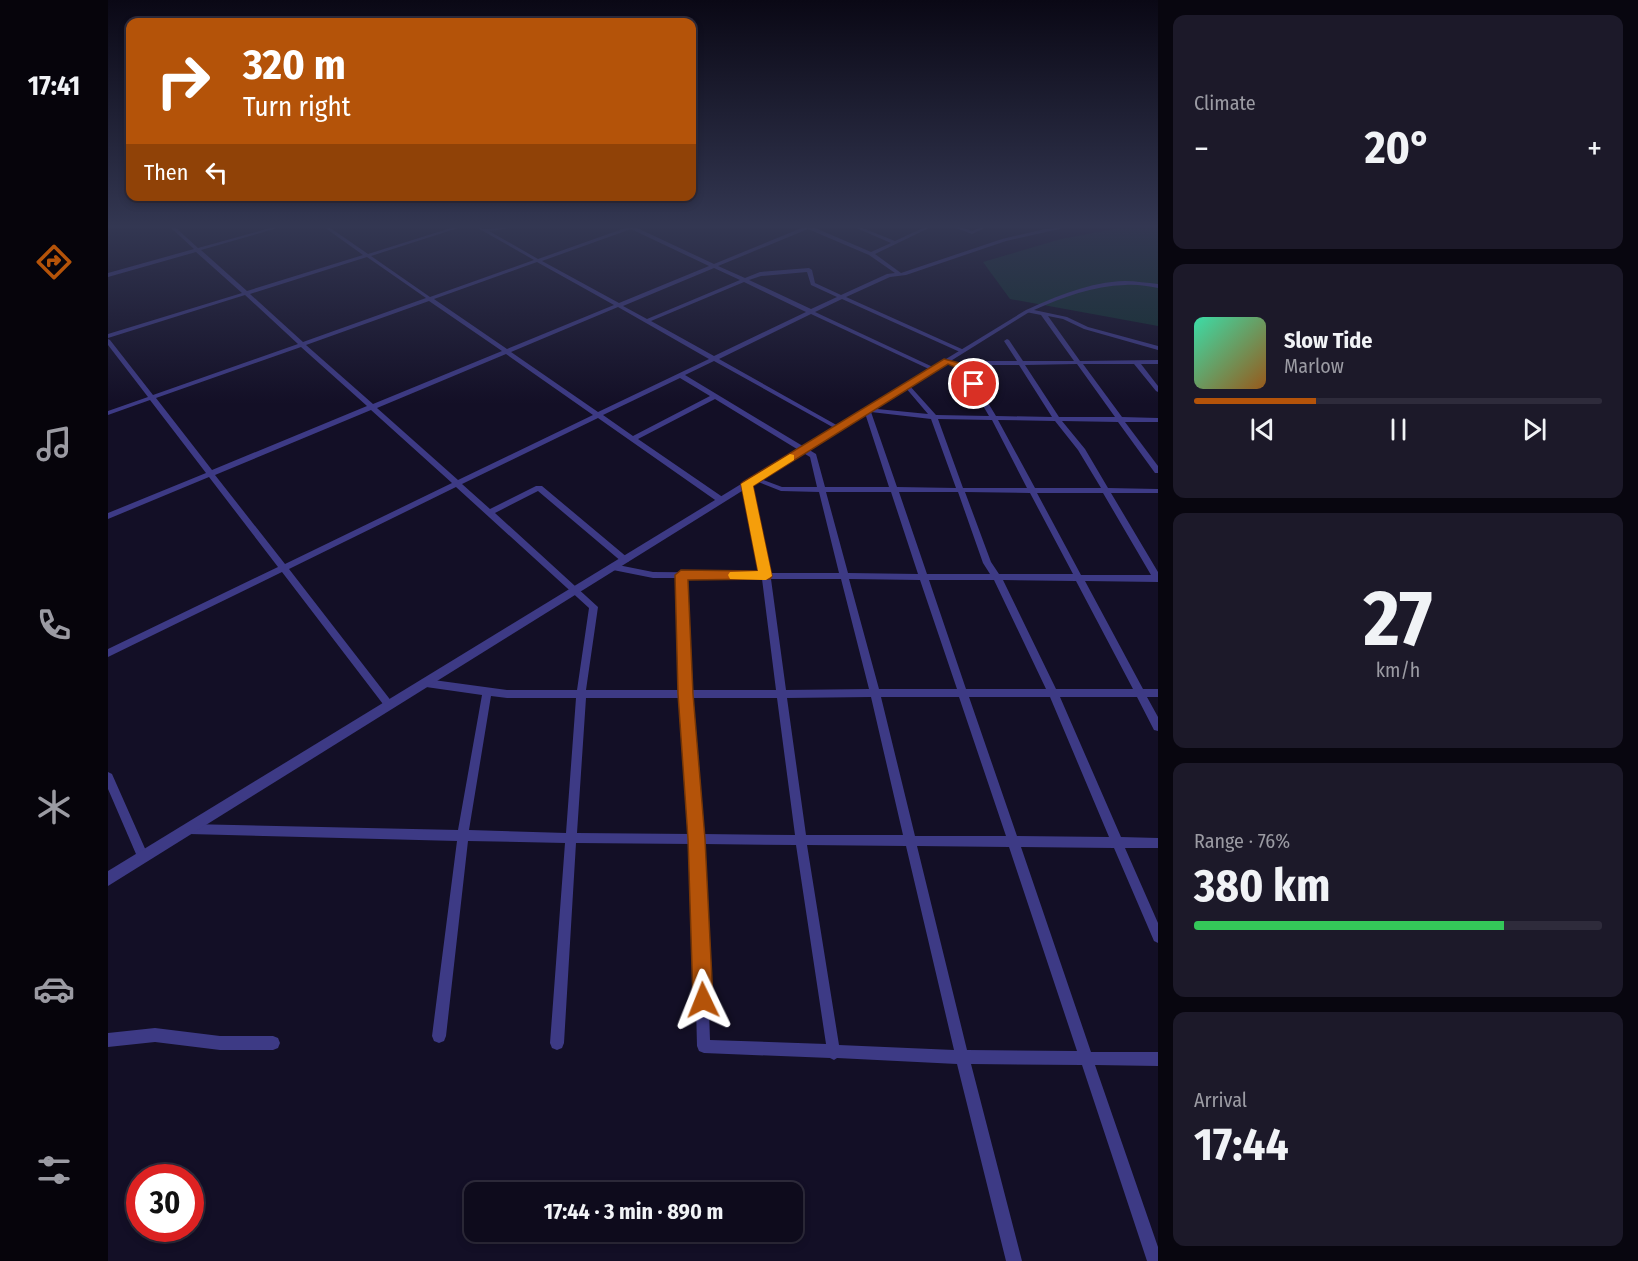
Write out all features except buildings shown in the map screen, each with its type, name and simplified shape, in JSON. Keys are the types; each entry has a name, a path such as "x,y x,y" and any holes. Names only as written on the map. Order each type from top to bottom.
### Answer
{"street":[{"path":"238,286 577,589 594,607 580,694 557,1043"},
{"path":"108,336 269,286"},
{"path":"412,286 721,500"},
{"path":"108,413 464,286"},
{"path":"584,286 838,428"},
{"path":"108,516 664,286"},
{"path":"646,321 729,286"},
{"path":"755,286 933,369"},
{"path":"817,286 962,351"},
{"path":"108,653 866,286"},
{"path":"108,879 1028,310 1064,293 1102,286"},
{"path":"1028,310 1065,318 1086,328 1158,348"},
{"path":"1044,315 1158,471"},
{"path":"108,341 389,705"},
{"path":"1007,341 1057,419 1081,449 1158,578"},
{"path":"947,361 963,367 994,418 1030,490 1158,727"},
{"path":"1136,362 1158,390"},
{"path":"963,367 972,363 1158,362"},
{"path":"680,375 813,456 875,693 962,1058 1014,1261"},
{"path":"907,386 934,417 987,563 997,577 1053,693 1158,937"},
{"path":"633,439 716,396"},
{"path":"867,410 934,417 1158,420"},
{"path":"867,410 1155,1261"},
{"path":"751,482 781,489 1158,490"},
{"path":"751,482 766,576 801,840 834,1053"},
{"path":"490,512 539,488 625,560"},
{"path":"613,567 652,575 1158,578"},
{"path":"681,575 686,694 697,839 704,1046 962,1058 1158,1059"},
{"path":"426,683 507,694 1158,693"},
{"path":"440,1036 463,836 487,692"},
{"path":"108,777 143,857"},
{"path":"189,829 570,838 1158,843"},
{"path":"108,1041 155,1035 220,1043 273,1043"}],"green space":[{"path":"1000,286 1158,286 1158,326 1010,299"}],"slow traffic":[{"path":"734,575 766,576 747,484 790,457"}],"route":[{"path":"703,1000 697,839 686,694 681,575 766,576 747,484 947,361 963,367 974,384"}]}
